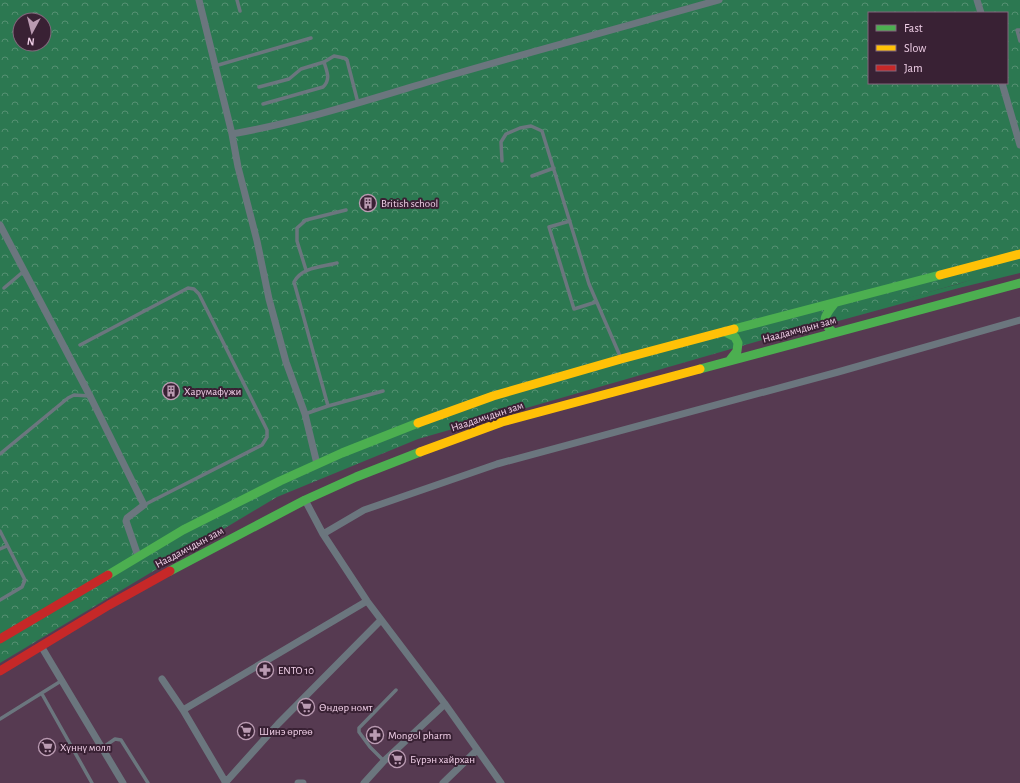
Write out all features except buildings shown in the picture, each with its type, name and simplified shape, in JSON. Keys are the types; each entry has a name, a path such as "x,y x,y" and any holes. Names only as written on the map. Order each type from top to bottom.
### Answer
{"highway":[{"name":"Наадамчдын зам","path":"0,639 183,530 317,464 415,424 493,396 621,359 1020,254"},
{"name":"Наадамчдын зам","path":"0,671 108,605 194,557 305,500 356,477 415,454 502,422 1020,283"},
{"path":"833,332 828,329 825,321 827,313 834,304"},
{"path":"724,332 735,336 738,340 738,350 730,360"}],"street":[{"path":"199,0 232,134 238,167 257,241 269,299 286,362 305,414 317,464"},
{"path":"232,134 265,128 358,103 563,43 719,0"},
{"path":"977,0 981,12"},
{"path":"1002,84 1020,145"},
{"path":"0,225 90,396 144,505 127,518 126,521 138,556"},
{"path":"323,534 364,510 497,464 838,372 1020,320"},
{"path":"305,500 323,534 367,600 446,704 501,783"},
{"path":"183,710 367,600"},
{"path":"162,679 183,710 226,783 278,724 381,620"},
{"path":"41,646 123,783"},
{"path":"364,783 384,761 446,704"},
{"path":"443,783 477,750"},
{"path":"298,783 303,783"}],"lane":[{"path":"237,0 240,11"},
{"path":"1020,30 1017,30 1020,41"},
{"path":"215,66 311,38"},
{"path":"259,88 289,79 301,69 324,62 334,56 347,60 358,103"},
{"path":"263,104 323,87 329,79 324,62"},
{"path":"502,161 501,142 506,134 520,128 531,126 542,131 589,284 617,346 621,359"},
{"path":"532,176 554,168"},
{"path":"306,270 297,241 297,228 306,220 346,210"},
{"path":"570,221 549,227 574,309 596,302"},
{"path":"328,406 294,282 297,277 306,270 337,263"},
{"path":"4,288 24,271"},
{"path":"80,345 188,288 194,289 200,294 267,430 268,437 262,445 144,505"},
{"path":"305,414 383,391"},
{"path":"0,454 68,398 74,395 90,396"},
{"path":"0,531 25,580 22,587 0,600"},
{"path":"0,549 7,546"},
{"path":"0,719 61,681"},
{"path":"384,761 370,747 359,732 360,728 396,690"},
{"path":"42,694 92,783"},
{"path":"102,748 115,739 121,740 148,783"}],"green space":[{"path":"0,0 1020,0 1020,266 418,439 277,497 0,663"},
{"path":"1020,263 1020,273 831,323 830,319 958,284"}],"traffic: fast":[{"path":"734,329 940,275"},
{"path":"700,369 1020,283"},
{"path":"833,332 826,325 825,318 834,304"},
{"path":"725,332 735,337 738,343 737,351 730,360"},
{"path":"108,575 183,530 280,481 342,453 418,423"},
{"path":"170,571 305,500 356,477 420,452"}],"traffic: slow":[{"path":"940,275 1020,254"},
{"path":"418,423 493,396 621,359 734,329"},
{"path":"420,452 502,422 700,369"}],"traffic: jam":[{"path":"0,671 109,605 170,571"},
{"path":"0,639 108,575"}],"place":[{"name":"British school","path":"368,203"},
{"name":"Харүмафүжи","path":"171,391"},
{"name":"ENTO 10","path":"265,670"},
{"name":"Өндөр номт","path":"306,707"},
{"name":"Шинэ өргөө","path":"246,731"},
{"name":"Mongol pharm","path":"375,735"},
{"name":"Хүннү молл","path":"47,747"},
{"name":"Бүрэн хайрхан","path":"397,759"}]}
